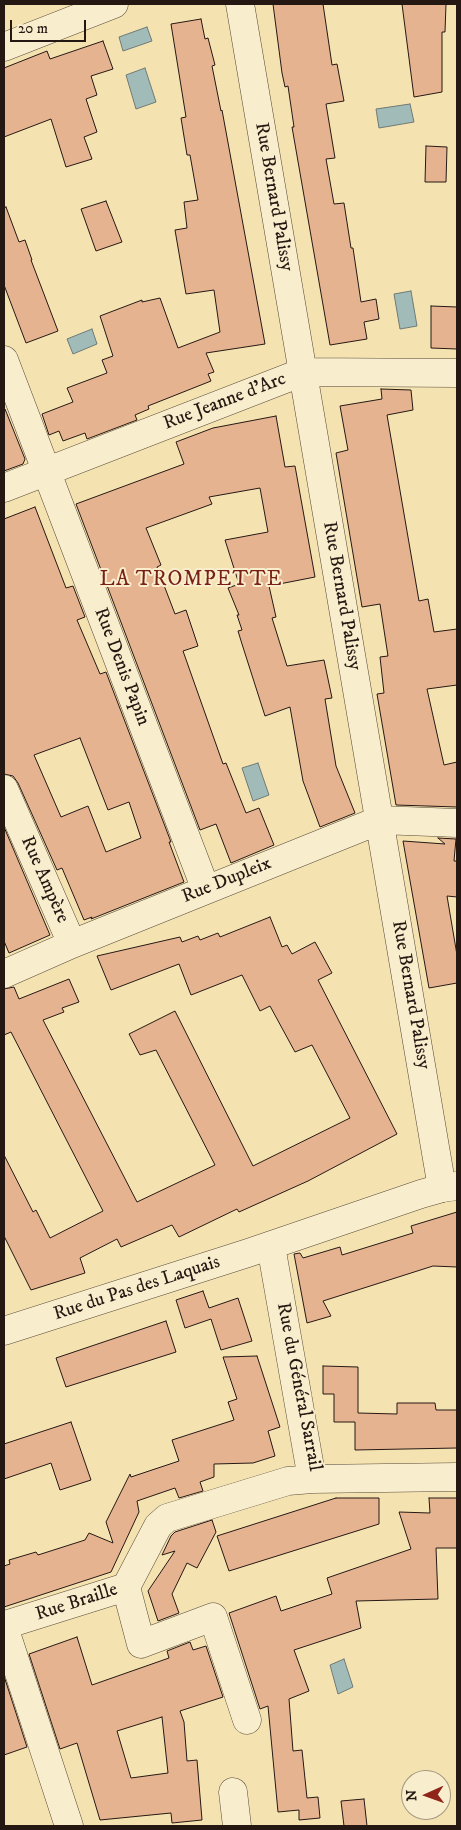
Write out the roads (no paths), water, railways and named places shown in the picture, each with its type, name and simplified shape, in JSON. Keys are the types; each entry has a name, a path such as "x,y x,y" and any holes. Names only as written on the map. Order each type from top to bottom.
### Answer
{"street":[{"path":"4,47 114,4"},
{"name":"Rue Bernard Palissy","path":"240,4 380,820 450,1187"},
{"name":"Rue Denis Papin","path":"4,360 206,890"},
{"name":"Rue Jeanne d'Arc","path":"4,488 303,372 457,373"},
{"name":"Rue Ampère","path":"4,789 72,944"},
{"name":"Rue Dupleix","path":"4,974 72,944 380,820 457,823"},
{"name":"Rue du Pas des Laquais","path":"4,1331 450,1187"},
{"name":"Rue du Général Sarrail","path":"271,1246 312,1479 457,1477"},
{"name":"Rue Braille","path":"69,1826 6,1633 8,1624 126,1587 158,1526 167,1518 288,1481 312,1479"},
{"path":"126,1587 141,1644 212,1617 247,1720"},
{"path":"233,1792 237,1826"}],"water":[{"path":"147,27 152,41 123,51 119,37"},
{"path":"145,68 156,102 136,109 126,75"},
{"path":"410,104 414,122 379,128 376,109"},
{"path":"411,291 417,326 400,329 394,294"},
{"path":"92,329 97,344 73,354 67,339"},
{"path":"258,763 269,795 253,801 242,768"},
{"path":"344,1659 353,1687 338,1694 330,1665"}],"district":[{"name":"LA TROMPETTE","path":"191,581"}]}
